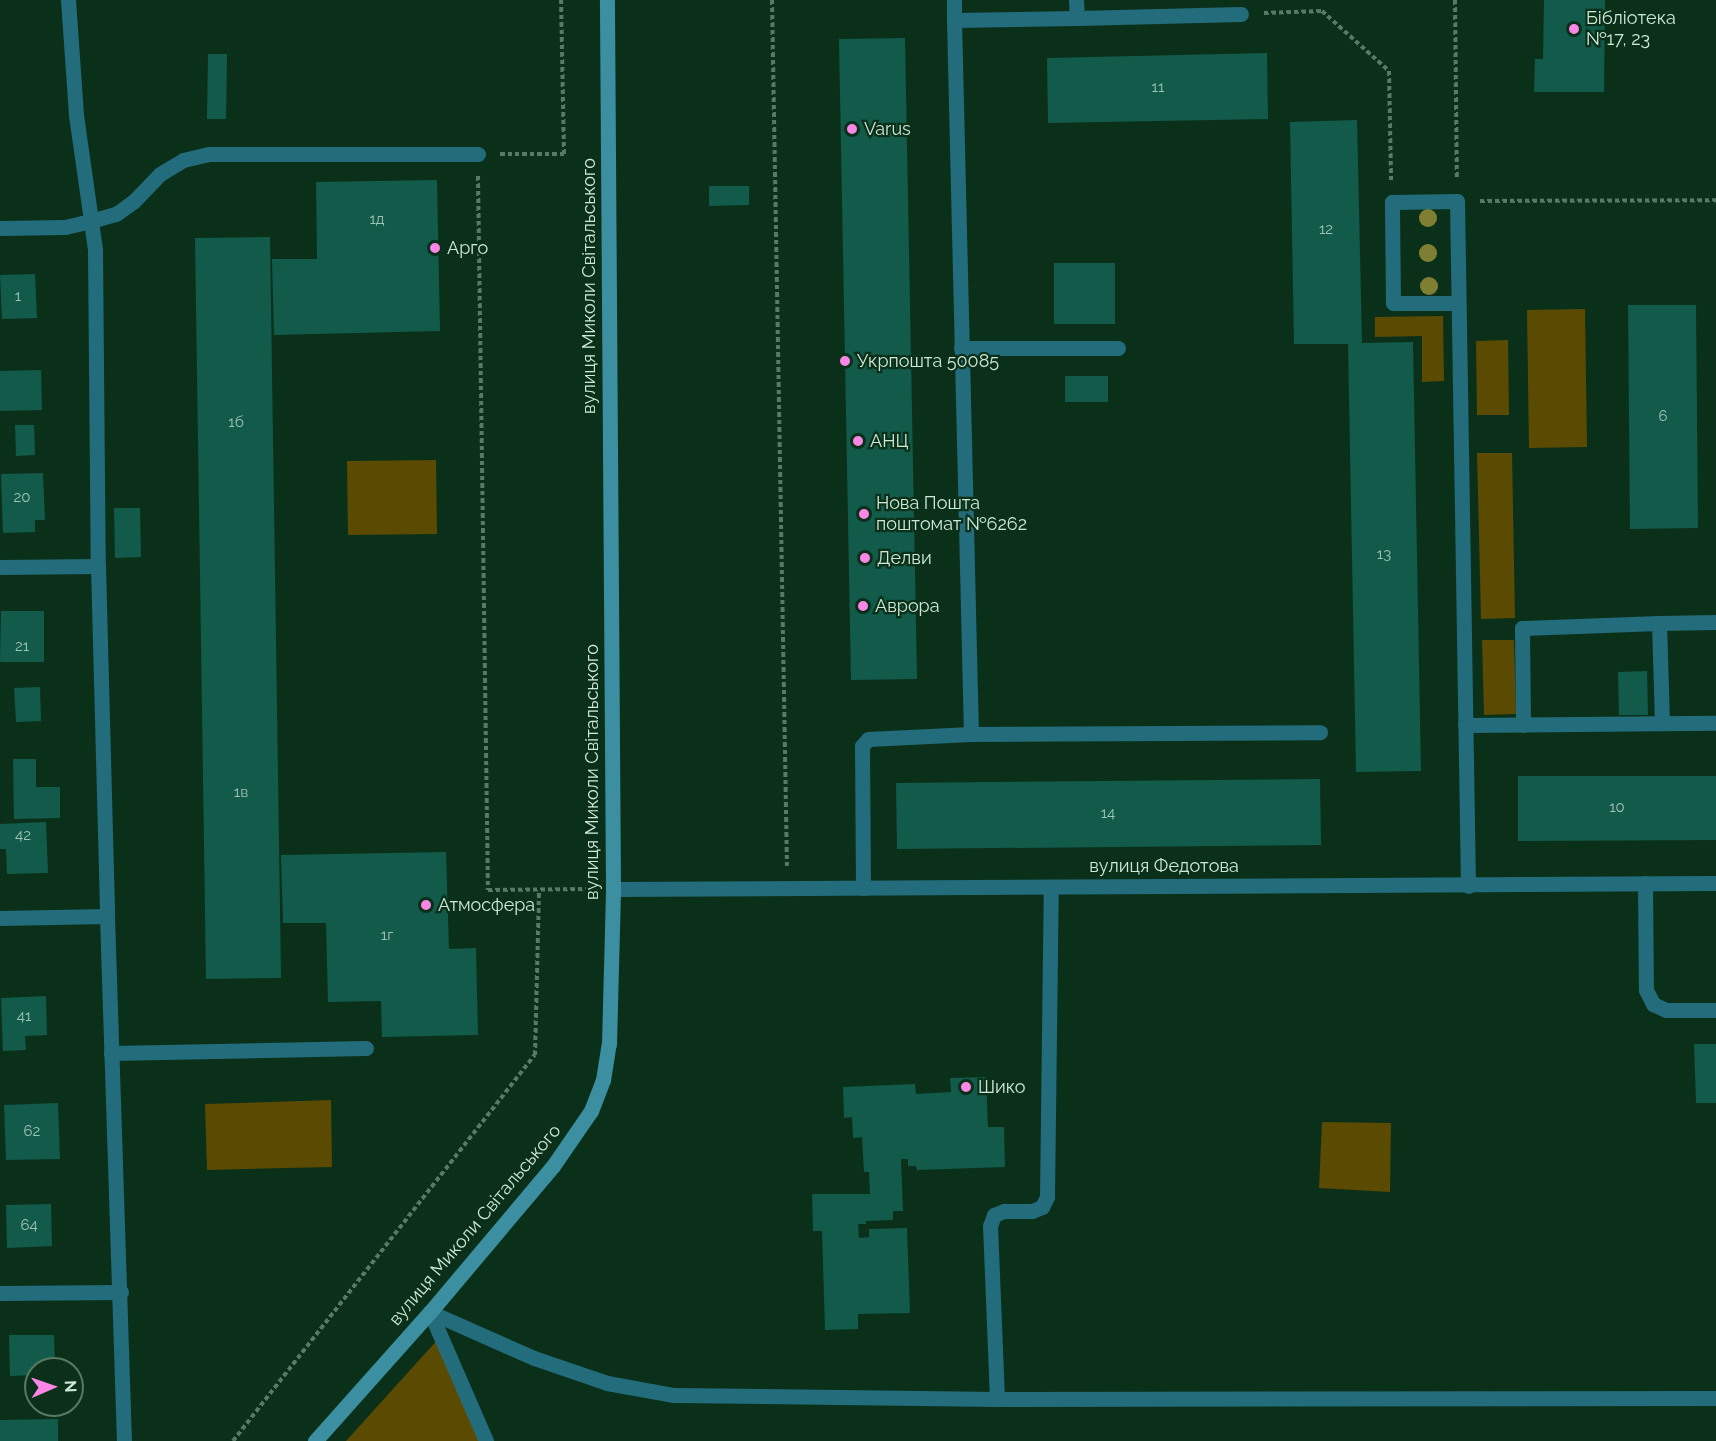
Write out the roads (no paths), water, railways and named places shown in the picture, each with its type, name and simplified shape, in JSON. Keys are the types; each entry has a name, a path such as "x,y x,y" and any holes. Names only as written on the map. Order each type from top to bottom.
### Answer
{"main road":[{"name":"вулиця Миколи Світальського","path":"315,1441 430,1312 553,1166 591,1111 603,1080 609,1044 613,889 607,0"}],"street":[{"path":"68,0 76,115 94,251 106,916 121,1292 124,1441"},
{"path":"954,0 970,734"},
{"path":"1076,0 1077,18"},
{"path":"954,20 1241,14"},
{"path":"0,228 65,227 116,214 134,201 160,174 183,160 209,154 478,154"},
{"path":"1458,303 1393,303 1392,202 1457,201 1468,886"},
{"path":"961,348 1118,348"},
{"path":"0,567 98,566"},
{"path":"1523,725 1521,628 1716,622"},
{"path":"1659,623 1662,723"},
{"path":"1465,725 1716,723"},
{"path":"863,888 862,746 868,739 970,734 1320,732"},
{"name":"вулиця Федотова","path":"613,889 1716,883"},
{"path":"1645,884 1646,990 1653,1004 1666,1010 1716,1010"},
{"path":"997,1399 990,1226 994,1215 1004,1211 1032,1211 1042,1207 1047,1197 1051,886"},
{"path":"0,918 106,916"},
{"path":"111,1053 366,1048"},
{"path":"0,1293 121,1292"},
{"path":"430,1312 534,1358 607,1383 674,1395 997,1399 1716,1398"},
{"path":"430,1312 486,1441"}],"place":[{"name":"Бібліотека №17, 23","path":"1574,29"},
{"name":"Varus","path":"852,129"},
{"name":"Арго","path":"435,248"},
{"name":"Укрпошта 50085","path":"845,361"},
{"name":"АНЦ","path":"858,441"},
{"name":"Нова Пошта поштомат №6262","path":"864,514"},
{"name":"Делви","path":"865,558"},
{"name":"Аврора","path":"863,606"},
{"name":"Атмосфера","path":"426,905"},
{"name":"Шико","path":"966,1087"}]}
